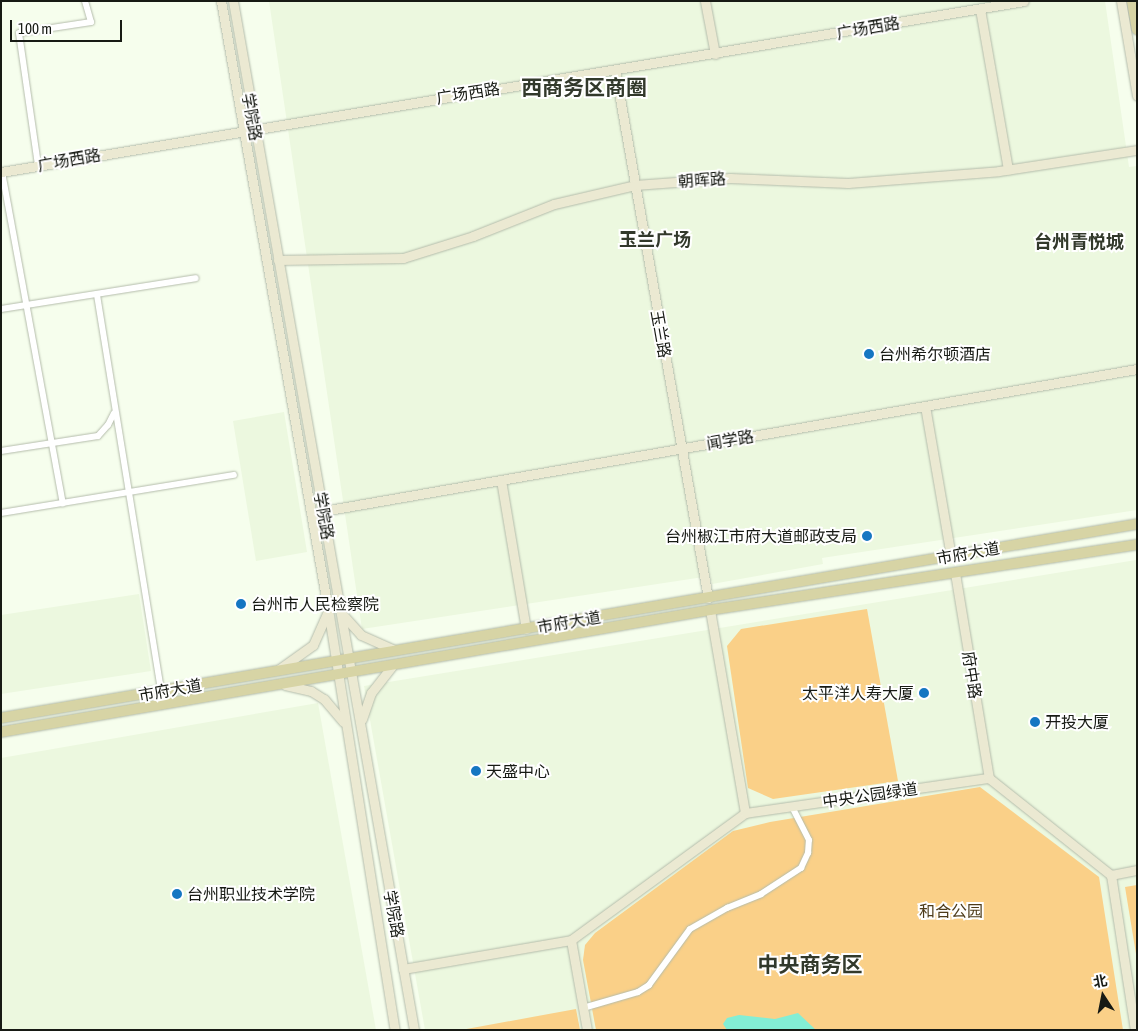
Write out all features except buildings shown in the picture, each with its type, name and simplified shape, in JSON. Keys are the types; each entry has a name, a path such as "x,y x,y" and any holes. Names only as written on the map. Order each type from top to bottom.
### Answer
{"main road":[{"path":"1132,1 1137,30"},
{"path":"1123,526 1137,516"},
{"name":"市府大道","path":"1,718 350,660 1137,524"},
{"name":"市府大道","path":"1,732 285,685 710,610 1137,545"},
{"path":"1119,548 1137,552"}],"street":[{"path":"38,165 19,33 91,22 85,1"},
{"name":"学院路","path":"221,1 328,609 395,1030"},
{"name":"学院路","path":"233,1 254,128 353,673 414,1030"},
{"path":"705,1 715,54"},
{"name":"广场西路","path":"1,172 243,129 715,54 1024,1"},
{"path":"1121,1 1137,96"},
{"path":"980,9 1008,170"},
{"name":"玉兰路","path":"615,70 708,598"},
{"name":"朝晖路","path":"278,260 403,258 473,236 554,204 635,185 730,178 848,183 1008,170 1137,150"},
{"path":"1,172 50,444 63,503"},
{"path":"1,309 196,278"},
{"path":"97,295 114,412 161,691"},
{"name":"闻学路","path":"323,511 1137,369"},
{"path":"925,406 951,556"},
{"path":"1,451 98,436 108,425 114,412"},
{"path":"1,513 234,475"},
{"path":"501,480 526,629"},
{"name":"府中路","path":"955,573 989,778"},
{"path":"274,672 313,645 328,609"},
{"path":"710,610 745,813"},
{"path":"341,613 362,635 382,647 400,651"},
{"path":"361,722 370,693 391,666"},
{"path":"285,685 311,691 324,699 342,719 348,734"},
{"path":"989,778 1112,875 1134,1029"},
{"name":"中央公园绿道","path":"571,940 745,813 989,778"},
{"path":"583,1008 638,992 649,985 690,929 727,908 761,894 801,868 808,853 809,840 792,806"},
{"path":"1112,875 1137,870"},
{"path":"404,969 571,940 587,1030"}],"shaded area":[{"path":"269,1 1105,1 1129,167 1137,166 1137,510 822,558 823,564 712,584 710,576 362,629"},
{"path":"284,412 307,552 256,561 233,421"},
{"name":"中央商务区","path":"1136,560 1137,1030 425,1030 364,686"},
{"path":"139,594 151,671 1,694 1,615"},
{"name":"台州职业技术学院","path":"318,703 376,1030 1,1030 1,758"}],"green space":[{"path":"867,609 898,781 773,799 748,788 727,646 741,629"},
{"name":"和合公园","path":"980,787 1099,877 1123,1030 596,1030 583,960 585,945 595,933 733,831 770,822"},
{"path":"1137,885 1137,960 1125,887"},
{"path":"576,1009 580,1030 461,1030"}],"water":[{"path":"798,1013 816,1030 727,1030 723,1024 727,1018 739,1015 775,1019"}],"place":[{"name":"台州希尔顿酒店","path":"869,354"},
{"name":"台州椒江市府大道邮政支局","path":"867,536"},
{"name":"台州市人民检察院","path":"241,604"},
{"name":"太平洋人寿大厦","path":"924,693"},
{"name":"开投大厦","path":"1035,722"},
{"name":"天盛中心","path":"476,771"},
{"name":"台州职业技术学院","path":"177,894"}],"district":[{"name":"西商务区商圈","path":"584,87"},
{"name":"玉兰广场","path":"655,240"},
{"name":"台州青悦城","path":"1079,242"},
{"name":"中央商务区","path":"810,964"}]}
